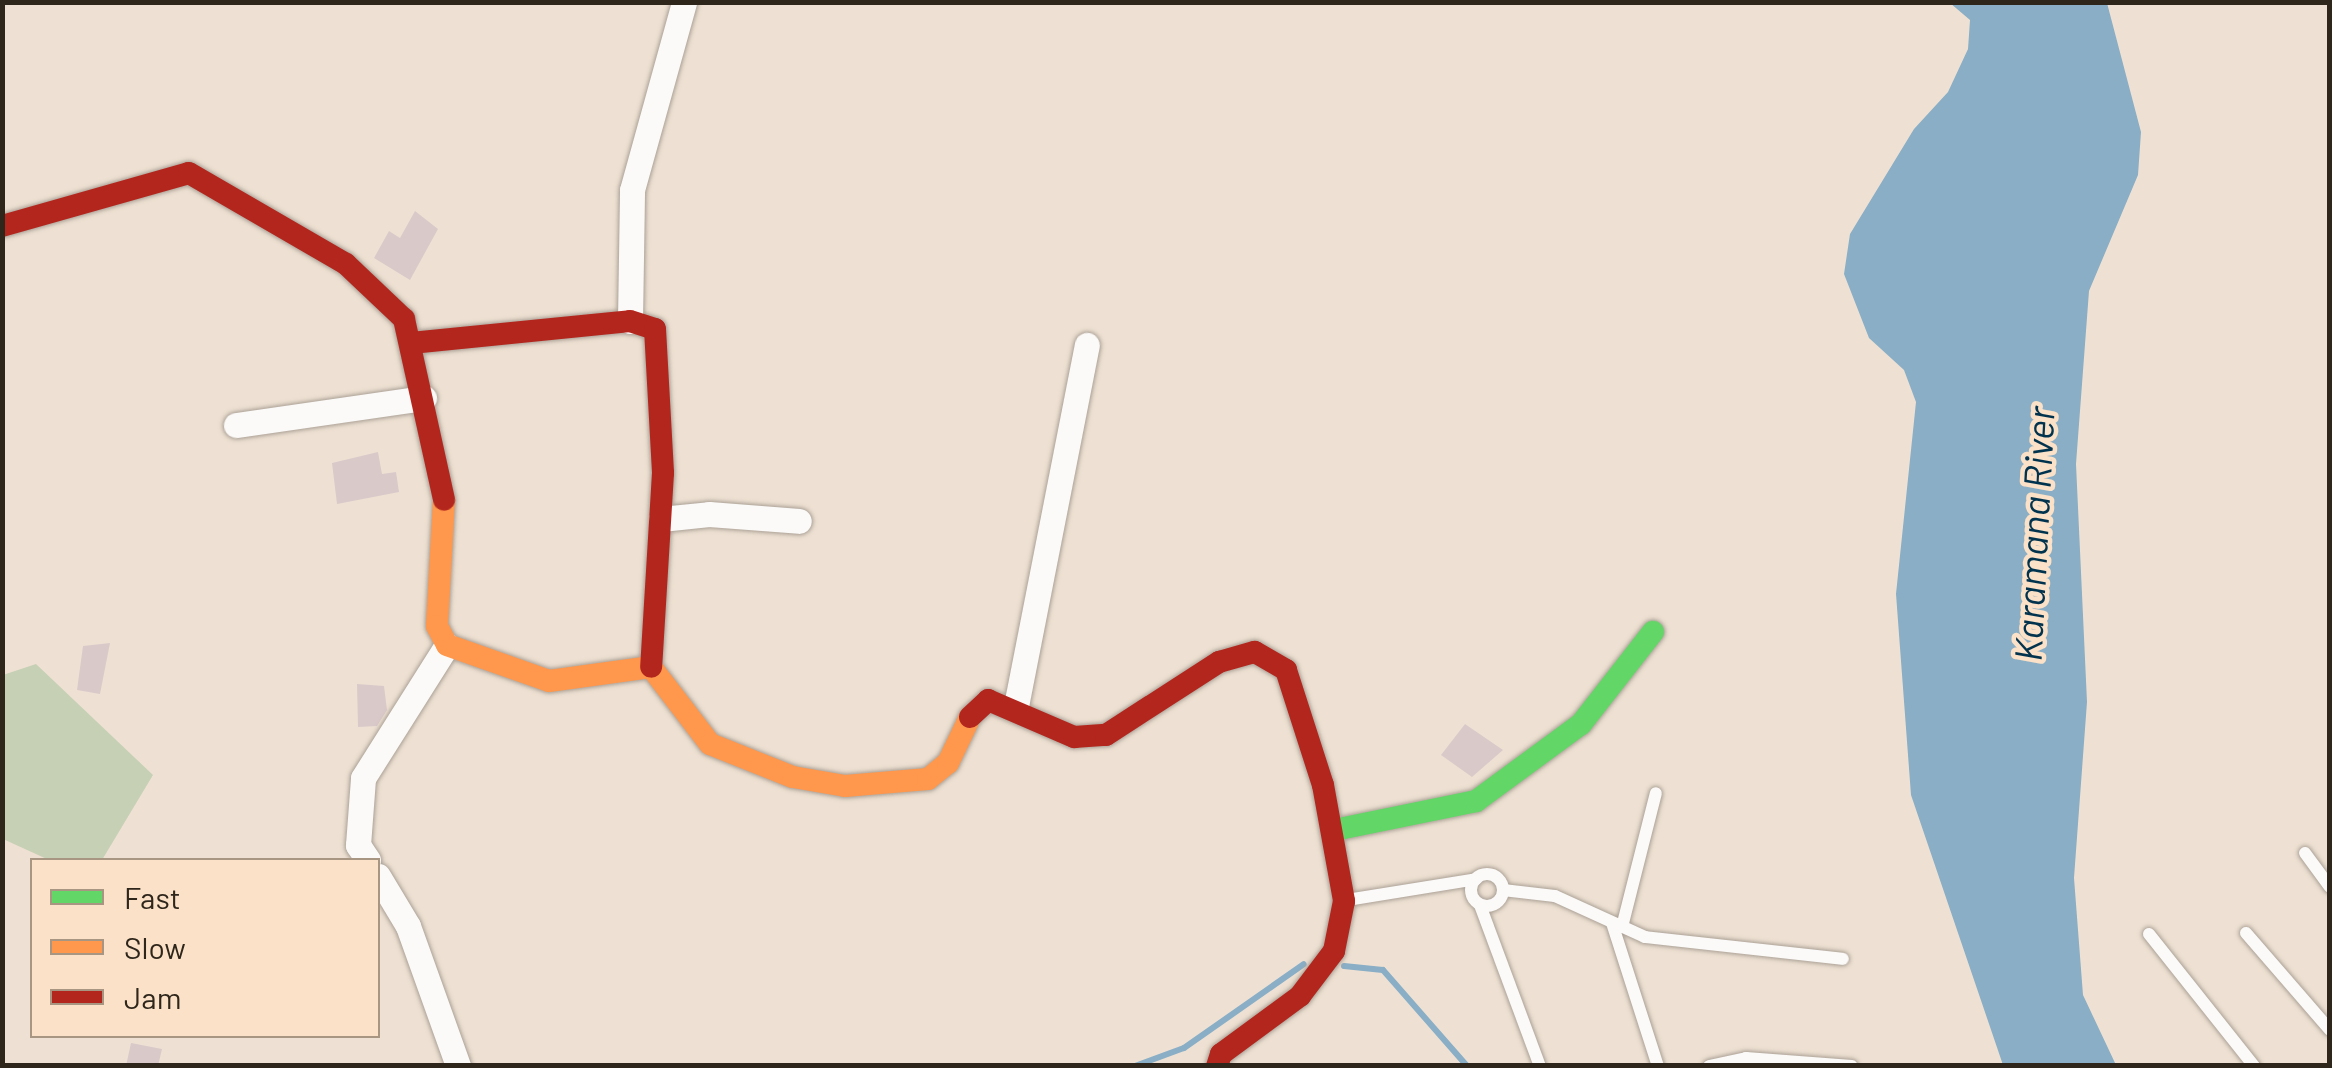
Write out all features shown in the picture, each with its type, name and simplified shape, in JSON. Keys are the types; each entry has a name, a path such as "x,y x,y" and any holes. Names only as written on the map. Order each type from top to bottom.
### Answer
{"street":[{"path":"630,321 632,190 684,2"},
{"path":"2,226 189,173 346,264 404,320 412,343 446,519 438,626 447,645 549,681 651,667"},
{"path":"412,343 630,321 655,330 663,401 661,519 651,667 710,744 793,776 845,786 904,786 928,778 948,763 972,714 988,700 1016,706 1074,737 1106,735 1219,662 1255,652 1286,670 1334,830 1344,901 1334,951 1300,996 1221,1054 1217,1066"},
{"path":"1016,706 1087,345"},
{"path":"236,425 424,398"},
{"path":"661,519 710,514 799,521"},
{"path":"1334,830 1476,800 1581,724 1653,632"},
{"path":"367,858 358,845 362,778 447,645"},
{"path":"380,879 408,926 458,1066"}],"lane":[{"path":"1656,793 1617,925 1658,1066"},
{"path":"2305,853 2330,887"},
{"path":"1344,901 1491,874 1503,890 1555,896 1645,937 1843,959"},
{"path":"1476,879 1471,893 1480,904 1540,1066"},
{"path":"1480,904 1495,904 1503,890"},
{"path":"2246,933 2330,1030"},
{"path":"2149,934 2254,1066"},
{"path":"1709,1066 1746,1062 1852,1066"}],"green space":[{"path":"36,664 153,775 103,858 45,858 3,839 3,675"}],"water":[{"name":"Karamana River","path":"1950,3 2107,3 2141,132 2138,175 2089,291 2076,464 2087,702 2074,878 2083,995 2116,1065 2003,1065 1911,795 1896,594 1916,402 1904,370 1869,338 1844,274 1850,234 1914,129 1948,92 1968,49 1970,20"}],"building":[{"path":"415,211 438,229 410,280 374,258 389,231 400,238"},
{"path":"378,452 382,474 396,472 399,492 337,504 332,463"},
{"path":"110,643 100,694 77,690 83,646"},
{"path":"357,684 384,686 387,710 377,726 358,727"},
{"path":"1465,724 1503,750 1472,777 1441,755"},
{"path":"131,1043 162,1049 158,1066 126,1066"}],"waterway":[{"path":"1135,1066 1184,1048 1304,964"},
{"path":"1344,966 1383,970 1467,1066"}],"traffic: fast":[{"path":"1334,830 1476,801 1581,724 1653,632"}],"traffic: slow":[{"path":"444,500 437,626 447,645 549,681 651,667 710,744 793,777 845,786 928,779 948,763 970,717"}],"traffic: jam":[{"path":"2,226 189,173 346,264 404,319 444,500"},
{"path":"411,343 630,321 655,329 663,473 651,667"},
{"path":"970,717 988,700 1074,737 1106,735 1219,662 1255,652 1286,670 1323,785 1344,901 1334,951 1300,996 1221,1054 1217,1066"}]}
